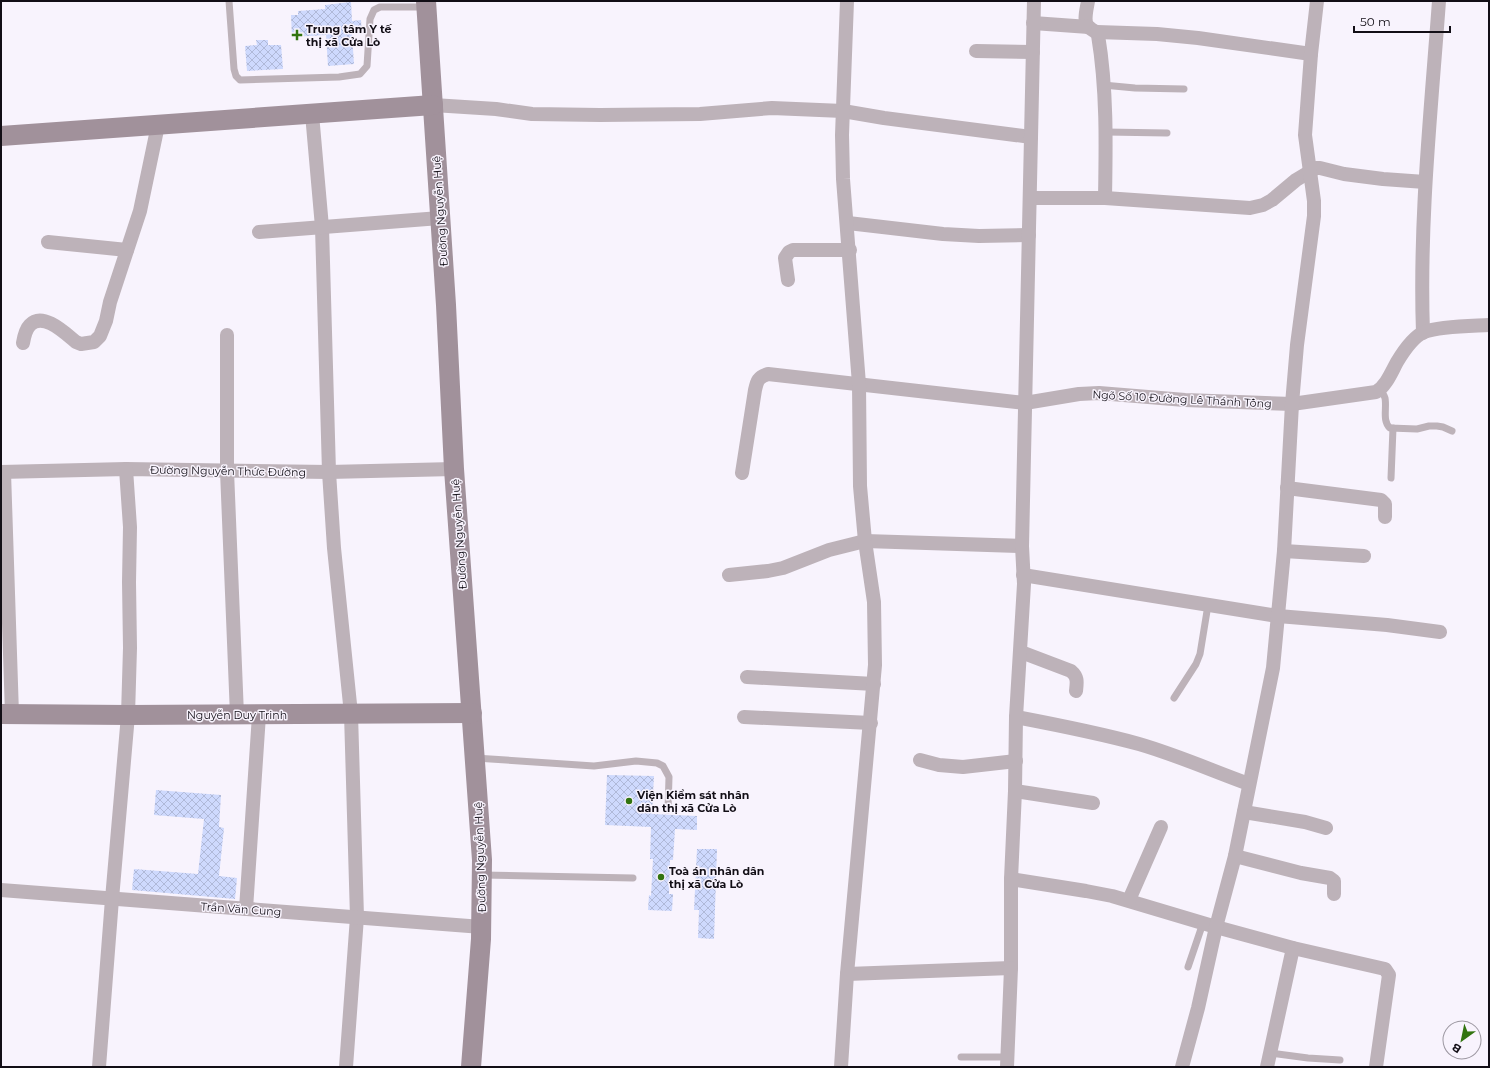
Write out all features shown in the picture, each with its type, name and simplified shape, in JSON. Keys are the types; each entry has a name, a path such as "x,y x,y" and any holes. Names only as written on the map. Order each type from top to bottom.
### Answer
{"street":[{"path":"840,1067 875,665 874,602 865,541 860,486 859,384 842,158 847,1"},
{"path":"1008,1062 1011,968 1011,880 1016,761 1016,717 1021,652 1023,575 1022,546 1034,1"},
{"path":"1088,1 1086,22 1093,30 1099,41 1103,85 1106,132 1105,198"},
{"path":"1182,1067 1198,1008 1209,925 1234,856 1273,668 1284,551 1292,404 1297,345 1314,216 1314,201 1305,135 1311,54 1317,1"},
{"path":"1423,333 1422,259 1425,182 1439,1"},
{"name":"Đường Nguyễn Huệ","path":"426,4 446,305 454,469 482,860 482,927 471,1067"},
{"path":"1033,23 1093,30 1198,38 1311,54"},
{"path":"976,51 1033,52"},
{"path":"1,136 433,105 496,109 532,114 592,115 700,114 772,108 843,111 884,118 1031,137"},
{"path":"312,114 322,227 329,472 334,548 351,714 358,917 346,1067"},
{"path":"23,343 30,325 35,321 43,320 56,326 76,342 81,344 94,342 100,336 140,211 158,125"},
{"path":"1030,198 1105,198 1250,208 1263,205 1272,200 1310,170 1320,168 1344,174 1425,182"},
{"path":"258,232 440,218"},
{"path":"848,223 943,234 979,236 1029,235"},
{"path":"48,242 127,250"},
{"path":"788,280 785,258 789,252 793,250 850,250"},
{"path":"1380,389 1383,387 1402,354 1414,340 1423,333 1456,327 1489,325"},
{"path":"227,335 227,471 237,715"},
{"name":"Ngõ Số 10 Đường Lê Thánh Tông","path":"742,473 754,390 758,379 768,374 1025,403 1079,394 1099,393 1185,400 1292,404 1328,398 1368,394 1380,389"},
{"path":"100,1067 112,899 128,715 130,648 130,527 126,469"},
{"name":"Đường Nguyễn Thức Đường","path":"3,472 126,469 329,472 454,469"},
{"path":"3,472 6,714"},
{"path":"1287,488 1381,500 1385,504 1385,517"},
{"path":"729,575 783,568 829,550 865,541 1022,546"},
{"path":"1284,551 1364,556"},
{"path":"1023,575 1278,616 1372,623 1440,632"},
{"path":"1021,652 1071,671 1075,674 1077,679 1076,690"},
{"path":"747,677 874,684"},
{"name":"Nguyễn Duy Trinh","path":"6,714 259,715 472,713"},
{"path":"246,909 259,715"},
{"path":"744,717 871,723"},
{"path":"1016,717 1140,744 1182,758 1249,784"},
{"path":"920,760 939,765 963,767 1016,761"},
{"path":"1015,791 1093,803"},
{"path":"1244,812 1305,822 1326,828"},
{"path":"1129,900 1161,827"},
{"path":"1234,856 1330,878 1334,881 1334,894"},
{"path":"1011,880 1086,891 1129,900 1209,925 1293,948 1385,968 1389,975 1376,1067"},
{"name":"Trần Văn Cung","path":"1,890 482,927"},
{"path":"1267,1067 1293,948"},
{"path":"847,974 1011,968"}],"lane":[{"path":"229,1 234,69 236,76 240,80 360,74 367,66 370,18 374,10 380,7 426,4"},
{"path":"1103,85 1135,88 1184,89"},
{"path":"1106,132 1167,133"},
{"path":"1380,389 1385,398 1385,421 1387,426 1393,428 1417,429 1437,426 1452,431"},
{"path":"1391,478 1393,428"},
{"path":"1174,698 1196,664 1200,654 1208,605"},
{"path":"475,758 594,766 636,761 657,763 663,766 669,777 668,810"},
{"path":"482,875 634,878"},
{"path":"1188,966 1209,925"},
{"path":"1270,1053 1340,1060"},
{"path":"961,1057 1008,1062"}],"building":[{"path":"351,2 352,21 361,20 362,34 352,34 354,64 328,66 326,35 292,37 291,15 298,15 298,11 325,9 325,5"},
{"path":"256,40 268,40 268,45 281,45 283,69 247,71 245,46 257,45"},
{"path":"607,775 654,776 652,814 697,816 697,830 675,829 673,860 670,860 669,894 673,894 672,911 648,910 649,895 651,896 653,859 650,859 651,827 605,825"},
{"path":"156,790 221,795 219,827 224,828 219,876 237,878 235,899 132,890 134,869 198,874 204,819 154,815"},
{"path":"697,849 717,849 714,939 698,938 699,910 694,910"}],"place":[{"name":"Trung tâm Y tế thị xã Cửa Lò","path":"297,35"},
{"name":"Viện Kiểm sát nhân dân thị xã Cửa Lò","path":"629,801"},
{"name":"Toà án nhân dân thị xã Cửa Lò","path":"661,877"}]}
